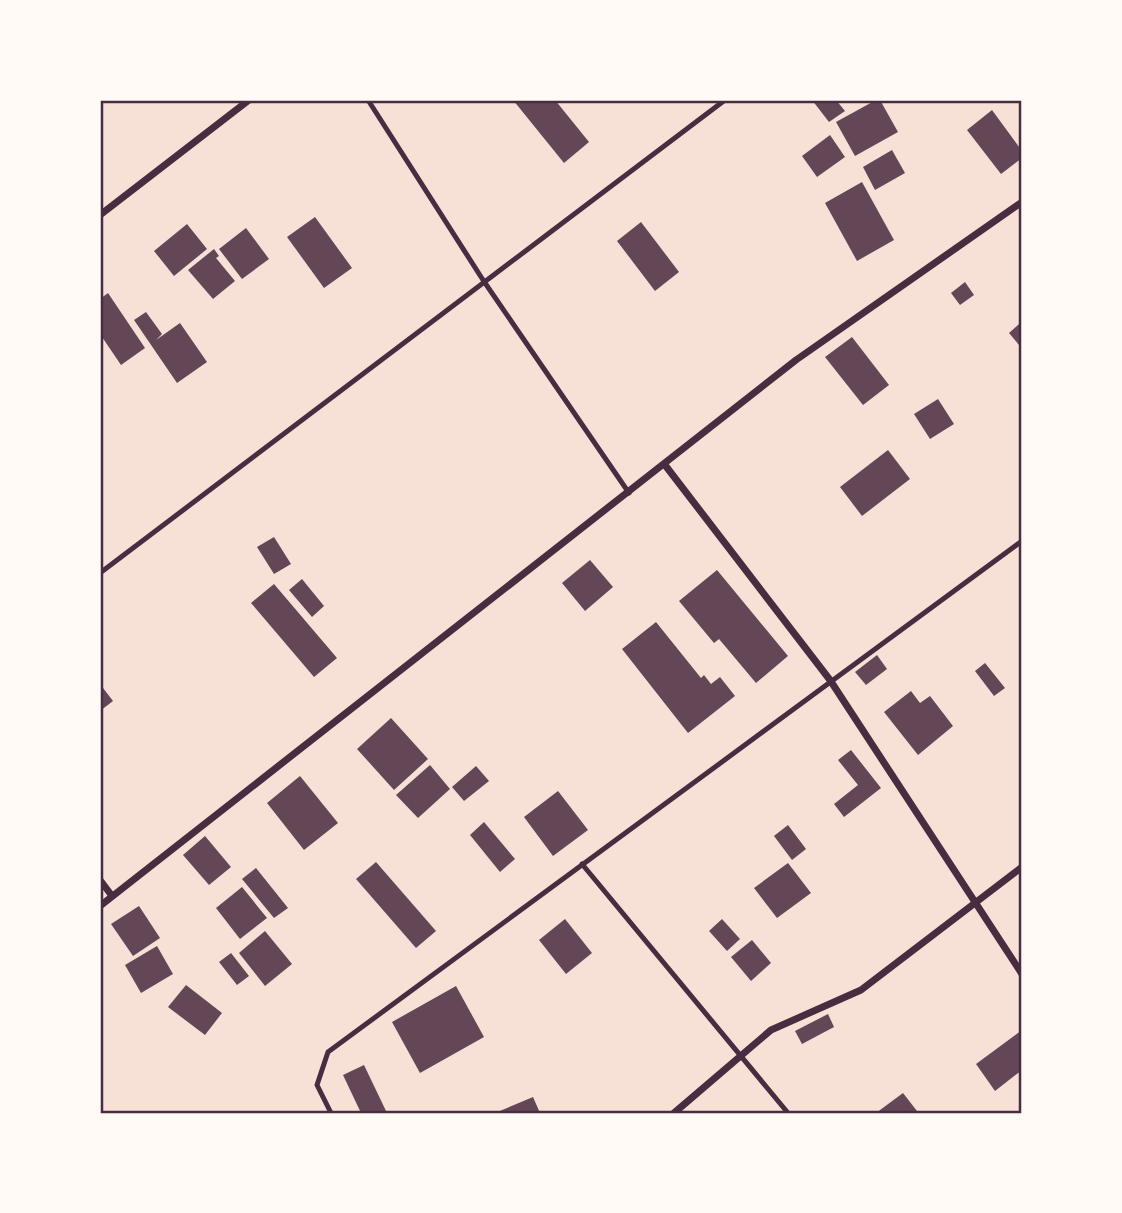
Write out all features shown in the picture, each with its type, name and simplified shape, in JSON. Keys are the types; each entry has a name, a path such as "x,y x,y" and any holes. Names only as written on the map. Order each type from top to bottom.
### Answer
{"street":[{"path":"100,215 249,100"},
{"path":"100,906 796,360 1022,202"},
{"path":"665,465 830,680 1022,974"},
{"path":"674,1113 771,1030 861,990 974,901 1022,867"},
{"path":"100,880 112,896"}],"lane":[{"path":"368,100 483,281 629,493"},
{"path":"100,573 725,100"},
{"path":"331,1113 317,1084 328,1052 1022,541"},
{"path":"582,864 788,1113"}],"building":[{"path":"513,100 555,100 589,142 564,163"},
{"path":"812,100 836,100 845,111 829,122"},
{"path":"880,100 898,132 855,156 836,122"},
{"path":"992,110 1022,151 1022,158 1001,174 967,130"},
{"path":"830,135 845,157 817,177 802,156"},
{"path":"892,150 905,173 875,190 863,167"},
{"path":"862,182 894,240 857,261 825,203"},
{"path":"315,217 352,268 324,288 287,237"},
{"path":"641,222 679,272 655,291 617,241"},
{"path":"187,224 207,249 174,276 154,251"},
{"path":"246,228 269,259 242,279 219,249"},
{"path":"214,249 219,256 216,258 235,281 213,299 188,270"},
{"path":"965,282 974,295 960,305 951,293"},
{"path":"108,293 145,348 121,365 100,334 100,299"},
{"path":"146,312 162,334 156,340 180,323 207,362 177,383 134,320"},
{"path":"1019,324 1022,342 1019,345 1009,333"},
{"path":"852,337 889,385 863,405 825,357"},
{"path":"938,399 954,424 930,439 914,414"},
{"path":"888,450 910,479 862,516 840,487"},
{"path":"274,537 291,564 274,574 257,547"},
{"path":"590,560 613,587 585,611 562,583"},
{"path":"717,570 788,656 756,683 719,639 714,643 679,601"},
{"path":"302,579 324,606 312,617 289,590"},
{"path":"274,584 337,658 314,677 251,603"},
{"path":"656,622 701,678 704,675 711,684 720,677 735,696 688,733 622,649"},
{"path":"877,655 887,669 866,685 855,672"},
{"path":"985,663 1005,688 994,696 975,671"},
{"path":"100,684 113,701 100,711"},
{"path":"911,691 920,703 930,696 953,726 918,755 884,712"},
{"path":"391,718 428,759 394,790 357,749"},
{"path":"851,750 881,788 844,817 834,804 858,785 838,760"},
{"path":"430,765 450,789 418,818 396,795"},
{"path":"476,766 489,781 464,801 452,787"},
{"path":"300,776 338,823 304,850 267,803"},
{"path":"558,791 588,830 553,856 524,817"},
{"path":"484,822 515,859 500,872 470,835"},
{"path":"788,825 806,849 792,860 774,836"},
{"path":"205,836 231,867 209,885 183,855"},
{"path":"376,862 436,931 416,948 356,879"},
{"path":"788,863 811,893 777,918 754,888"},
{"path":"256,868 288,908 274,918 242,879"},
{"path":"242,887 267,918 240,939 216,908"},
{"path":"139,906 160,938 133,956 111,924"},
{"path":"565,919 592,953 566,974 539,940"},
{"path":"722,919 740,939 727,951 709,931"},
{"path":"265,931 292,964 265,986 239,953"},
{"path":"752,940 771,963 751,981 731,957"},
{"path":"157,946 173,974 141,993 125,965"},
{"path":"231,953 249,976 237,985 219,962"},
{"path":"186,985 222,1013 205,1035 168,1007"},
{"path":"456,986 484,1037 420,1073 392,1022"},
{"path":"828,1014 834,1027 802,1044 795,1031"},
{"path":"1022,1030 1022,1070 995,1091 976,1064"},
{"path":"364,1065 387,1113 361,1113 343,1075"},
{"path":"903,1093 917,1111 915,1113 876,1113"},
{"path":"533,1097 540,1113 495,1113"}]}
